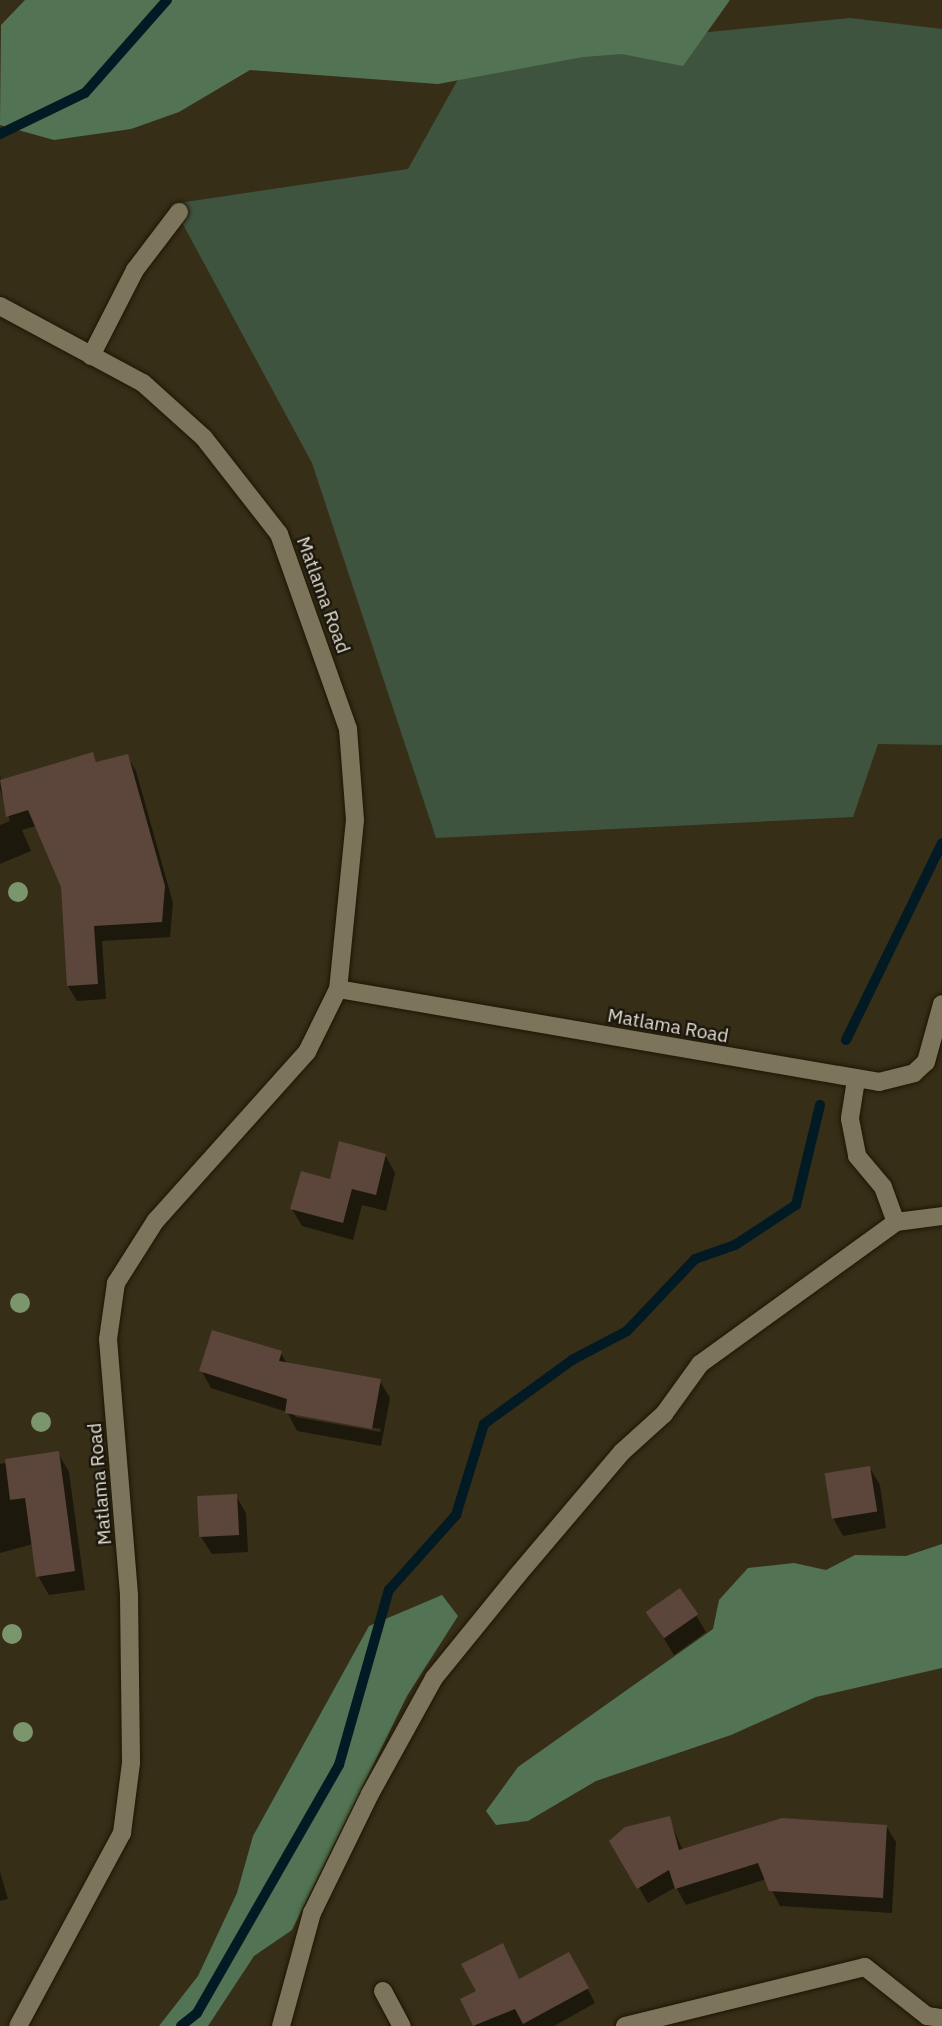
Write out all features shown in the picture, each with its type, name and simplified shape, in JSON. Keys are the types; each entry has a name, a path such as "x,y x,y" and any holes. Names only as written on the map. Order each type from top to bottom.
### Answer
{"street":[{"path":"91,356 135,270 179,212"},
{"name":"Matlama Road","path":"0,306 143,383 204,438 279,534 348,729 355,820 338,989 307,1052 156,1220 116,1283 108,1339 129,1596 131,1763 122,1833 18,2026"},
{"name":"Matlama Road","path":"338,989 856,1080 914,1073 926,1062 942,1004"},
{"path":"856,1080 850,1119 857,1156 883,1187 896,1222"},
{"path":"281,2026 312,1913 434,1678 701,1364 896,1222 942,1216"},
{"path":"625,2026 865,1967 928,2016 942,2018"},
{"path":"383,1991 402,2026"}],"green space":[{"path":"25,0 730,0 683,66 622,54 583,57 438,84 250,70 179,112 131,129 54,140 0,125 1,25"},
{"path":"850,18 942,29 942,745 878,744 853,817 436,838 312,463 172,204 408,169 471,56"},
{"path":"942,1544 942,1668 816,1697 731,1735 596,1781 528,1821 496,1825 486,1811 518,1767 713,1629 719,1600 748,1568 794,1563 826,1570 855,1555 906,1556"},
{"path":"442,1595 458,1616 407,1696 292,1930 254,1956 208,2026 159,2026 198,1976 237,1893 253,1836 369,1626"}],"building":[{"path":"93,752 96,762 128,754 165,886 162,922 94,926 98,984 67,986 61,887 28,810 6,817 0,780"},
{"path":"339,1141 386,1154 376,1195 352,1189 343,1223 290,1209 301,1171 330,1179"},
{"path":"212,1330 282,1351 279,1361 381,1379 372,1429 285,1413 287,1399 199,1371"},
{"path":"59,1451 75,1571 36,1577 25,1498 10,1500 5,1459"},
{"path":"870,1466 877,1511 832,1519 825,1473"},
{"path":"237,1494 239,1535 199,1537 197,1496"},
{"path":"680,1588 698,1614 664,1638 646,1612"},
{"path":"670,1816 679,1850 782,1818 887,1825 883,1898 769,1891 758,1863 675,1889 669,1870 637,1889 609,1841 625,1827"},
{"path":"503,1943 519,1979 569,1952 589,1988 523,2024 515,2009 473,2026 460,1999 476,1991 461,1964"}],"waterway":[{"path":"0,134 85,93 167,0"},
{"path":"846,1040 942,843"},
{"path":"181,2026 197,2013 339,1765 389,1590 456,1515 484,1424 572,1360 627,1331 695,1259 735,1245 796,1205 820,1105"}]}
